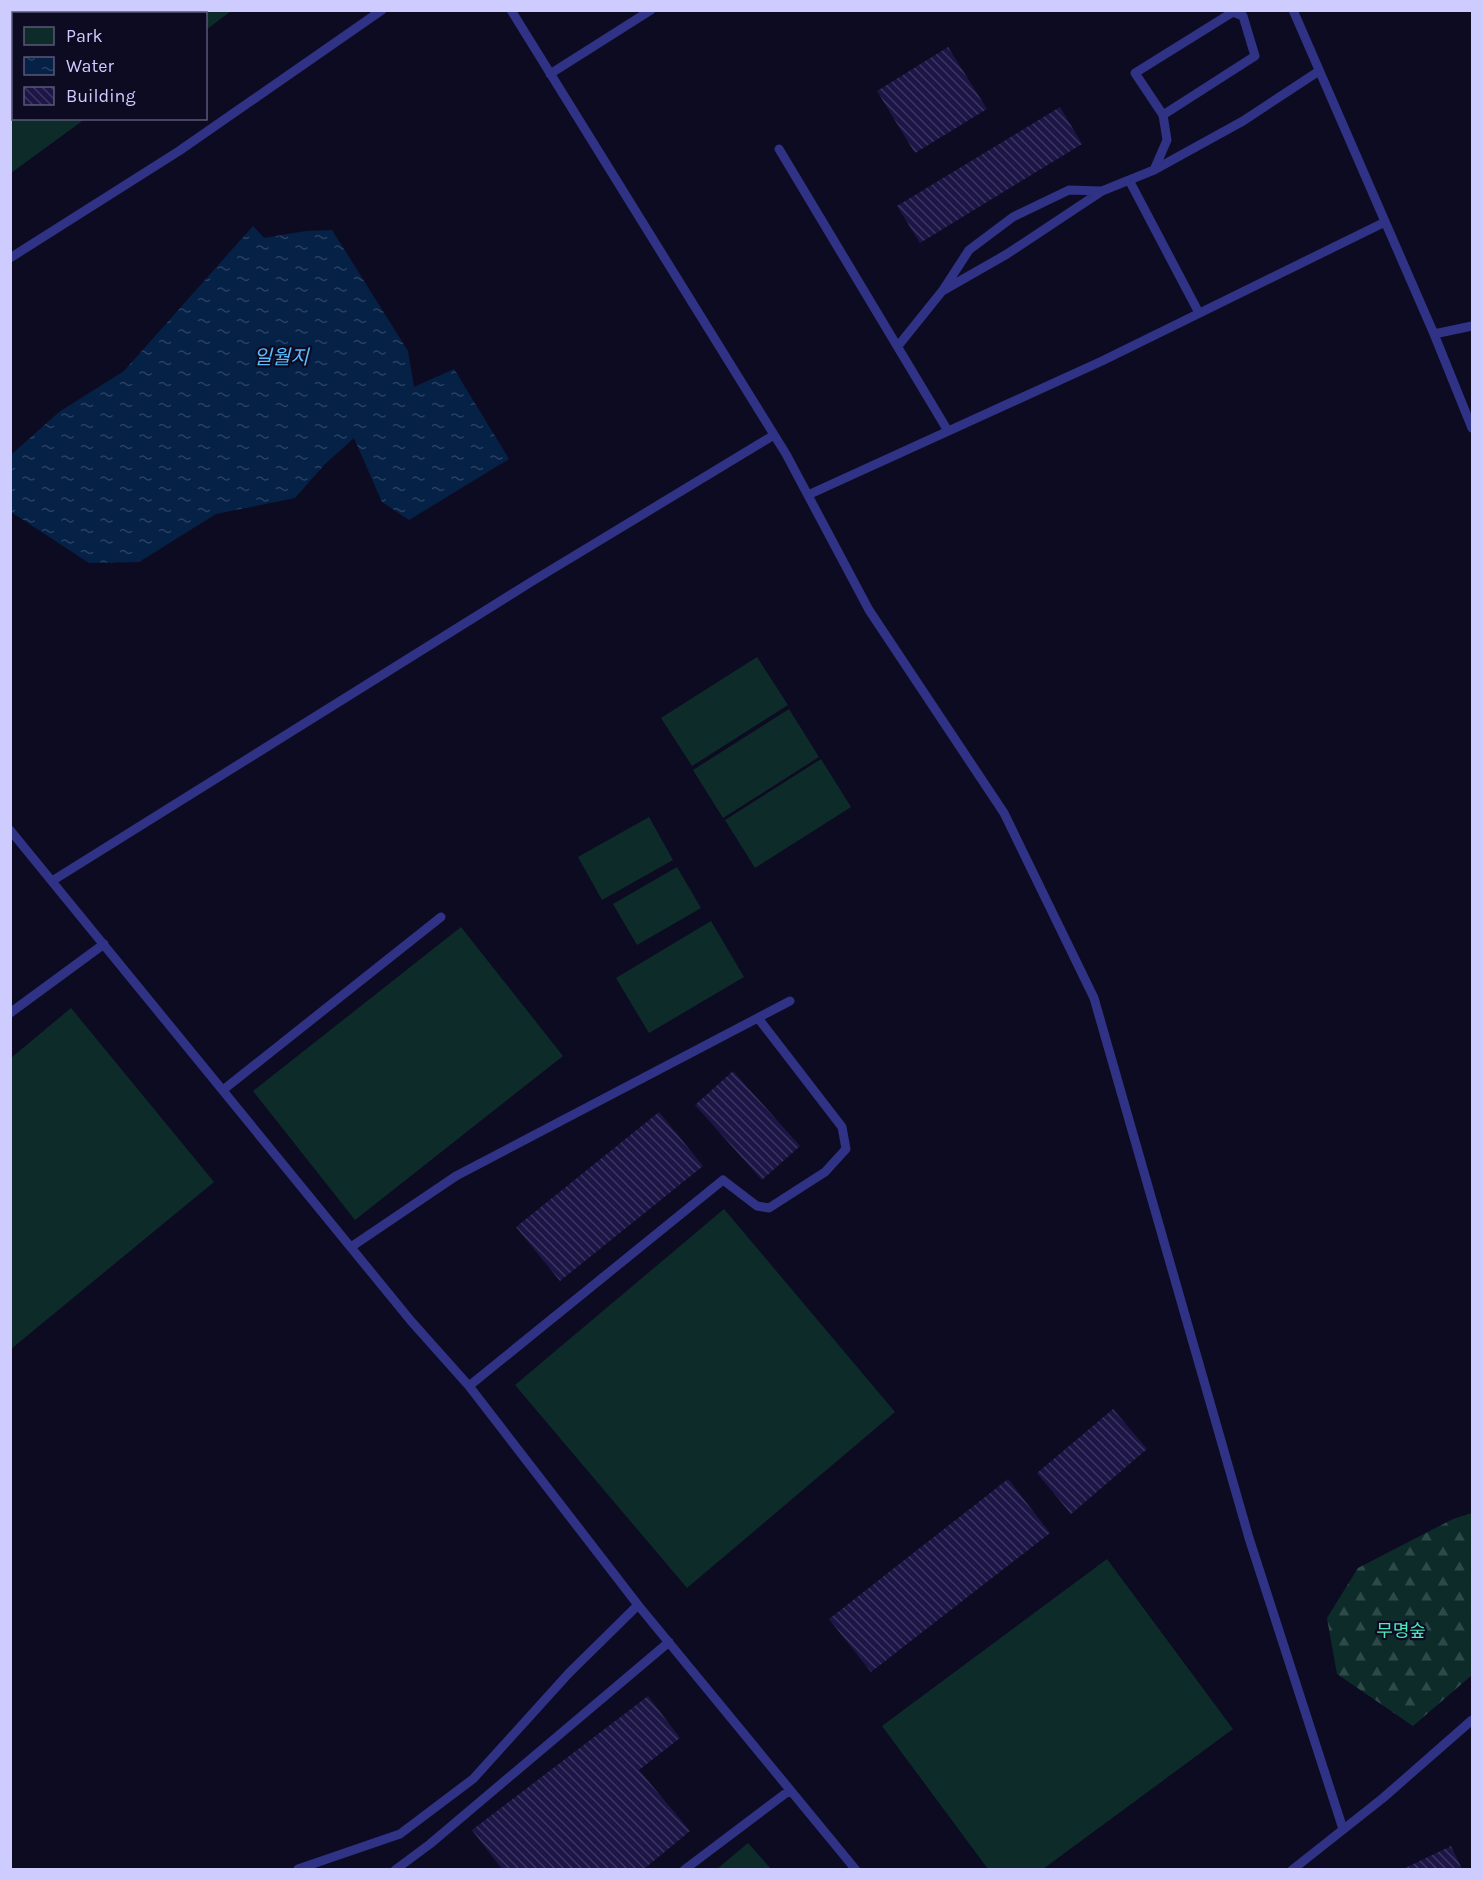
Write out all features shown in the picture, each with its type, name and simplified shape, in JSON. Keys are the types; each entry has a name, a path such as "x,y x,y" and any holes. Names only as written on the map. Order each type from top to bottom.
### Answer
{"lane":[{"path":"10,258 179,151 382,10"},
{"path":"511,10 774,435 869,610 1004,813 1094,999 1249,1538 1343,1829"},
{"path":"550,74 651,10"},
{"path":"1293,10 1473,428"},
{"path":"1154,170 1167,140 1163,115 1135,73 1233,12 1246,13 1255,56 1163,115"},
{"path":"943,290 1007,254 1102,190 1154,170 1243,121 1319,71"},
{"path":"779,149 948,431"},
{"path":"1129,180 1200,313"},
{"path":"898,346 943,290 969,250 1013,217 1069,190 1102,190"},
{"path":"808,495 1102,361 1385,222"},
{"path":"1434,334 1473,326"},
{"path":"52,882 531,582 774,435"},
{"path":"10,830 411,1321 469,1386 638,1605 856,1869"},
{"path":"223,1090 441,917"},
{"path":"10,1013 104,945"},
{"path":"351,1247 456,1176 790,1001"},
{"path":"469,1386 723,1180 757,1206 769,1208 825,1172 846,1149 842,1127 758,1018"},
{"path":"298,1869 400,1834 473,1779 569,1673 638,1605"},
{"path":"395,1869 430,1844 669,1642"},
{"path":"1292,1869 1383,1798 1473,1720"},
{"path":"684,1869 790,1790"}],"green space":[{"path":"11,10 231,10 207,29 207,12 12,12 12,120 84,120 11,173"},
{"path":"757,657 788,705 692,766 661,718"},
{"path":"789,709 819,757 723,818 693,770"},
{"path":"821,759 851,807 755,868 725,820"},
{"path":"649,817 673,860 602,900 578,857"},
{"path":"677,867 701,908 637,945 613,904"},
{"path":"711,921 744,977 649,1033 616,978"},
{"path":"461,927 563,1056 355,1220 253,1091"},
{"path":"71,1008 214,1182 11,1349 11,1058"},
{"path":"724,1209 895,1412 687,1588 515,1385"},
{"name":"무명숲","path":"1472,1513 1472,1675 1413,1726 1337,1674 1327,1618 1358,1568 1453,1519"},
{"path":"1107,1559 1233,1729 1043,1869 988,1869 882,1726"},
{"path":"748,1843 771,1869 717,1869"}],"water":[{"name":"일월지","path":"253,226 264,238 306,231 332,230 408,351 414,387 454,369 509,459 409,520 382,502 354,438 325,464 295,498 216,514 139,562 89,563 11,512 10,458 59,412 124,371"}],"building":[{"path":"948,47 987,109 915,153 877,91"},
{"path":"1060,107 1082,144 920,243 897,206"},
{"path":"733,1071 800,1146 762,1180 695,1105"},
{"path":"659,1112 703,1166 560,1281 516,1227"},
{"path":"1113,1409 1147,1449 1071,1514 1037,1473"},
{"path":"1008,1479 1050,1533 871,1672 829,1619"},
{"path":"648,1696 680,1738 639,1770 690,1831 644,1869 502,1869 472,1830"},
{"path":"1451,1846 1462,1869 1403,1869"}]}
